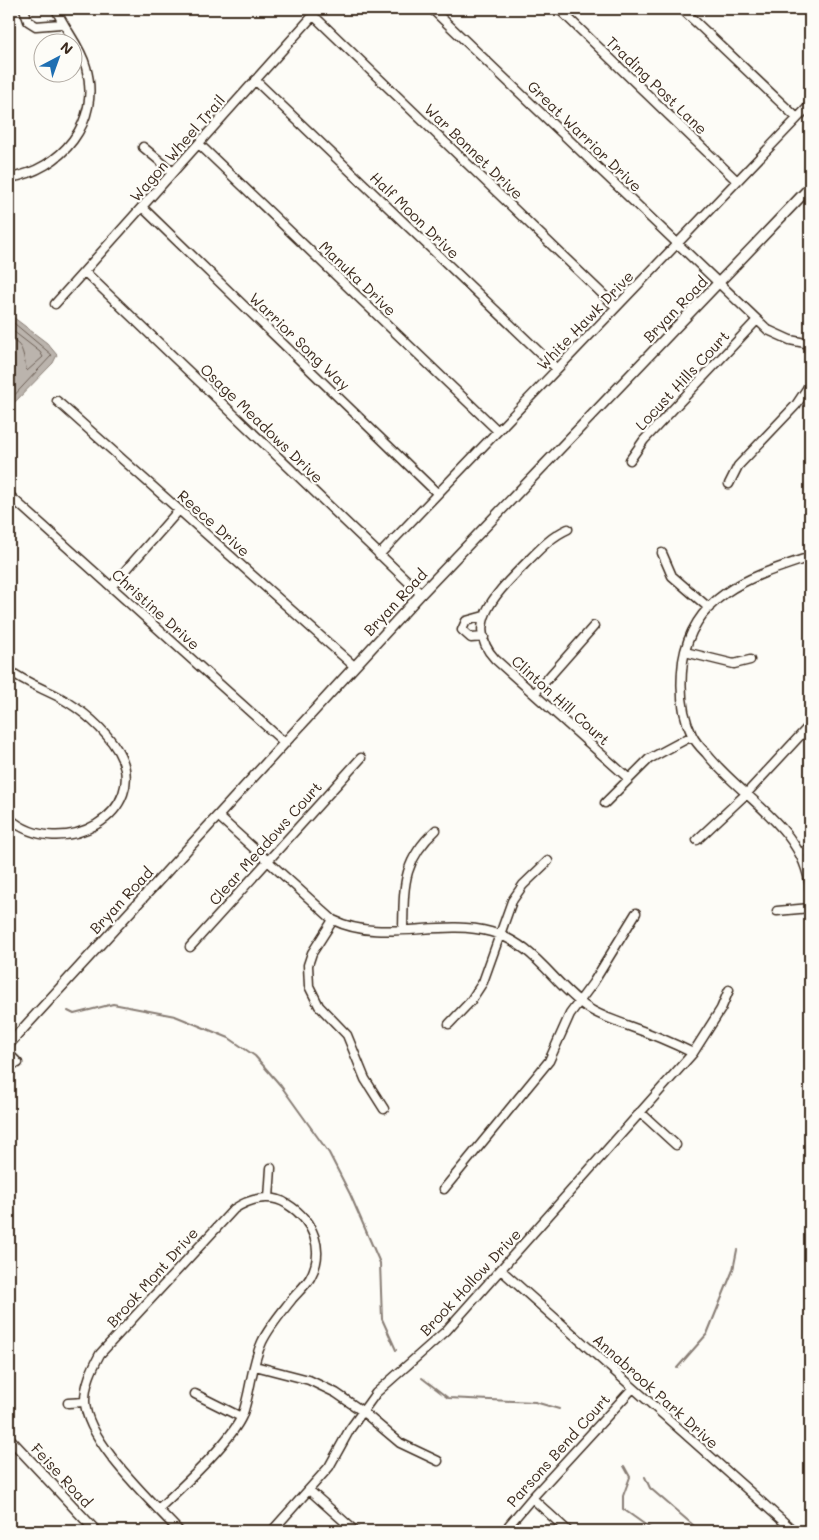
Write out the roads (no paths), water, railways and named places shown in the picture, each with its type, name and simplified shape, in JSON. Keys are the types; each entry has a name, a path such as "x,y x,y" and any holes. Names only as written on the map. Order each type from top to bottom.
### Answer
{"main road":[{"name":"Bryan Road","path":"9,1044 421,594 810,188"},
{"name":"Feise Road","path":"9,1438 96,1531"}],"street":[{"path":"24,9 28,21 36,26 61,24"},
{"path":"9,178 33,172 52,162 73,142 85,119 89,95 86,68 79,49 61,24 56,9"},
{"name":"Wagon Wheel Trail","path":"55,304 319,9"},
{"name":"Great Warrior Drive","path":"432,9 768,330 781,337 810,344"},
{"name":"Trading Post Lane","path":"559,9 736,180"},
{"path":"682,9 798,118"},
{"path":"806,9 810,13"},
{"name":"War Bonnet Drive","path":"313,16 616,307"},
{"name":"Half Moon Drive","path":"255,80 557,369"},
{"name":"White Hawk Drive","path":"379,555 736,180 810,105"},
{"name":"Manuka Drive","path":"199,144 498,431"},
{"path":"144,147 173,172"},
{"name":"Warrior Song Way","path":"142,208 437,493"},
{"name":"Osage Meadows Drive","path":"85,272 421,594"},
{"name":"Locust Hills Court","path":"630,460 644,440 757,320"},
{"path":"729,484 738,466 796,405 810,384"},
{"name":"Reece Drive","path":"57,401 354,666"},
{"name":"Christine Drive","path":"9,495 285,743"},
{"path":"111,587 179,510"},
{"name":"Clinton Hill Court","path":"568,529 554,535 493,598 484,616 484,637 491,655 628,778"},
{"path":"662,553 672,576 709,608"},
{"path":"810,557 739,583 709,608 695,628 685,652 681,686 682,700 692,736 713,762 779,825 800,854 809,877 810,889"},
{"path":"484,616 466,621 462,630 471,638 484,637"},
{"path":"534,694 594,626"},
{"path":"685,652 734,664 750,660"},
{"path":"9,670 25,681 61,698 100,729 117,749 122,760 125,780 122,796 109,814 92,826 73,835 51,836 41,834 23,828 9,818"},
{"path":"697,840 746,794 810,725"},
{"path":"605,803 649,759 692,736"},
{"name":"Clear Meadows Court","path":"190,947 361,758"},
{"path":"218,816 333,920 358,929 482,930 499,934 513,940 530,952 579,1001 600,1014 693,1053"},
{"path":"403,929 406,872 413,854 436,830"},
{"path":"800,854 810,848"},
{"path":"449,1024 470,1002 483,982 512,901 523,885 548,861"},
{"path":"777,912 810,908"},
{"path":"444,1189 550,1061 570,1014 598,975 636,913"},
{"path":"333,920 310,959 307,976 309,986 319,1006 347,1035 365,1079 384,1109"},
{"name":"Brook Hollow Drive","path":"272,1531 329,1467 362,1411 389,1380 446,1332 693,1053 721,1009 730,990"},
{"path":"9,1054 18,1063"},
{"path":"640,1112 676,1145"},
{"path":"158,1509 229,1436 241,1417 262,1343 267,1333 309,1280 314,1268 317,1249 316,1237 298,1211 283,1201 269,1198 271,1168"},
{"name":"Brook Mont Drive","path":"179,1531 109,1455 91,1425 85,1402 90,1374 100,1354 234,1209 256,1198 269,1198"},
{"name":"Annabrook Park Drive","path":"501,1270 794,1531"},
{"path":"255,1366 309,1380 336,1393 362,1411 400,1443 438,1461"},
{"name":"Parsons Bend Court","path":"506,1531 532,1498 633,1388"},
{"path":"195,1394 241,1417"},
{"path":"68,1403 85,1402"},
{"path":"309,1490 355,1531"},
{"path":"532,1498 568,1531"}],"water":[{"path":"9,314 47,343 57,355 53,363 9,408 9,379 15,370 9,344"}],"waterway":[{"path":"68,1011 74,1014 113,1004 175,1016 229,1038 255,1056 281,1086 329,1153 350,1194 380,1263 382,1319 396,1350"},
{"path":"677,1368 707,1334 733,1270 737,1250"},
{"path":"422,1378 448,1398 535,1402 559,1409"},
{"path":"624,1466 630,1477 623,1496 623,1509 654,1531"},
{"path":"645,1477 650,1488 700,1531"}]}
